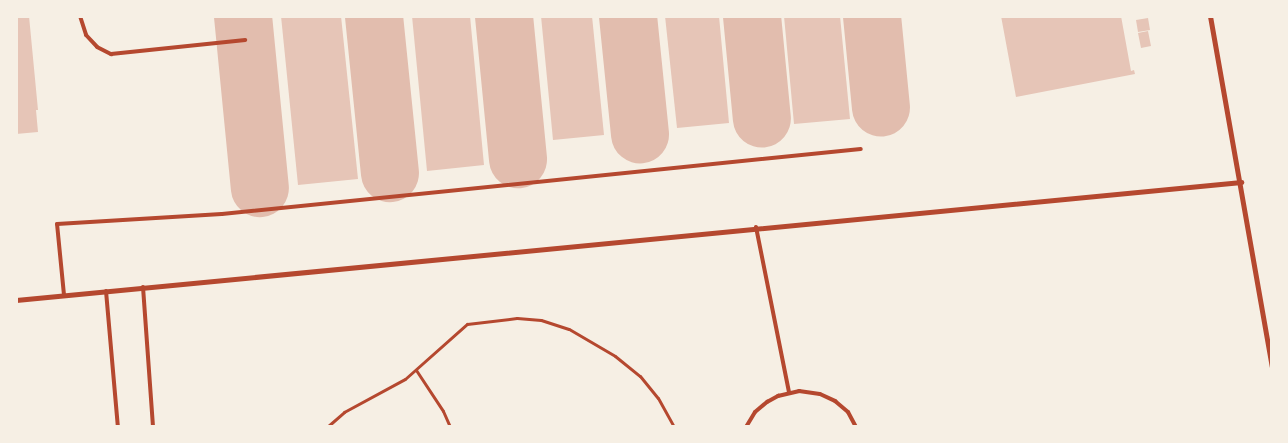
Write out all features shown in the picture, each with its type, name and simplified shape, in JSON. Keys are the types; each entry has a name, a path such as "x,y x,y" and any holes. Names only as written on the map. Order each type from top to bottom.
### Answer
{"street":[{"path":"1210,16 1241,182 1272,367"},
{"path":"16,300 756,227 1241,182"}],"lane":[{"path":"80,16 86,36 97,47 111,54 246,40"},
{"path":"64,295 58,224 222,214 861,149"},
{"path":"756,227 789,392"},
{"path":"143,287 153,427"},
{"path":"106,291 118,427"},
{"path":"746,427 755,412 767,402 789,392 808,391 835,401 848,412 856,427"}],"path":[{"path":"327,427 344,412 405,379 467,324 517,318 541,320 569,329 592,340 640,376 658,398 674,427"},
{"path":"416,370 443,411 450,427"}],"building":[{"path":"16,16 29,16 38,110 36,110 38,132 16,134"},
{"path":"281,16 341,16 358,179 298,185"},
{"path":"412,16 470,16 484,165 427,171"},
{"path":"541,16 592,16 604,135 553,140"},
{"path":"665,16 719,16 729,123 677,128"},
{"path":"784,16 840,16 850,119 794,124"},
{"path":"1001,16 1121,16 1131,71 1134,70 1135,74 1016,97"},
{"path":"1148,18 1150,30 1138,32 1136,20"},
{"path":"1148,31 1151,46 1141,48 1138,33"}],"taxiway":[{"path":"243,16 260,188"},
{"path":"374,16 390,173"},
{"path":"504,16 518,159"},
{"path":"628,16 640,134"},
{"path":"752,16 762,119"},
{"path":"872,16 881,108"}]}
